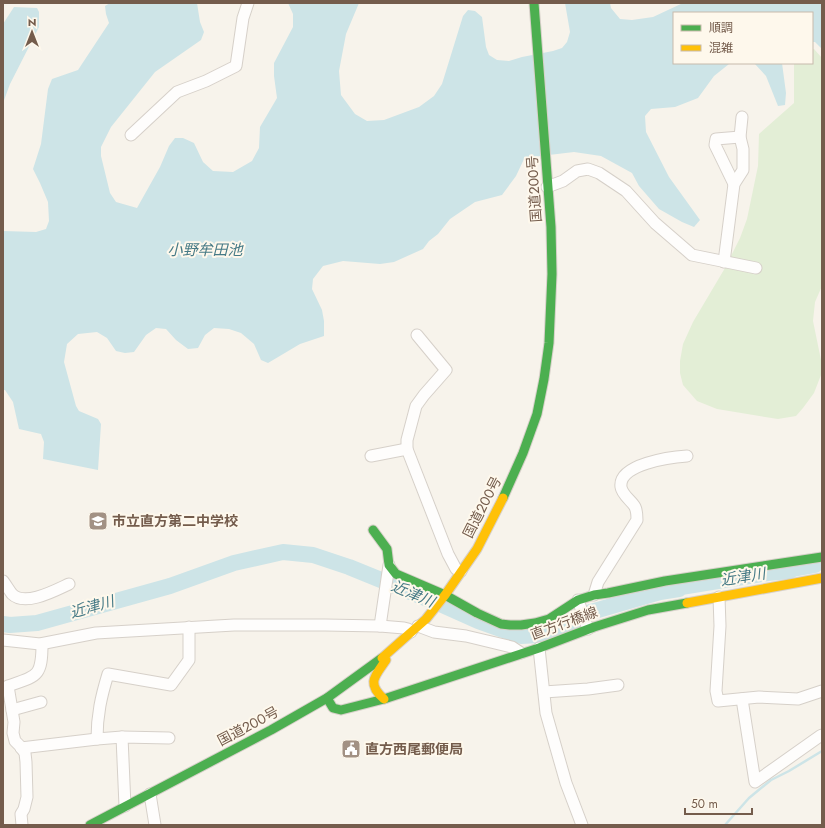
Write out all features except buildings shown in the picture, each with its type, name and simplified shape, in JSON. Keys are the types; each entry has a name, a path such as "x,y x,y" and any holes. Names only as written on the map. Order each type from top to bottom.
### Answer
{"main road":[{"name":"国道200号","path":"90,825 271,730 327,698 376,663 418,626 445,595 477,549 502,501 523,453 537,414 550,344 552,274 551,227 534,3"},
{"path":"373,530 387,549 389,569 396,574 445,595 477,613 501,624 510,625 535,623 549,619 578,602 594,595 665,581 812,560 822,557"},
{"name":"直方行橋線","path":"327,698 333,708 340,710 357,706 384,699 539,648 587,626 648,610 822,578"},
{"path":"384,699 376,692 373,684 374,676 391,651"}],"street":[{"path":"132,135 177,92 206,81 236,66 243,18 248,3"},
{"path":"724,262 734,184 743,170 743,149 740,137 742,117"},
{"path":"734,184 715,145 716,139 740,137"},
{"path":"547,182 563,181 577,171 588,169 599,173 626,191 655,223 692,255 756,268"},
{"path":"417,335 446,370 416,406 407,440 407,449 448,554 456,569 461,571"},
{"path":"371,456 407,449"},
{"path":"594,595 598,582 637,520 636,509 621,489 621,482 633,469 647,463 687,456"},
{"path":"380,626 389,569"},
{"path":"3,581 13,595 26,599 37,597 69,584"},
{"path":"719,597 720,626 716,691 718,701 759,697 798,699 822,691"},
{"path":"578,602 587,626"},
{"path":"3,640 42,644 96,633 234,625 380,626 404,628 408,630 418,626 434,632 466,636 512,647 522,653"},
{"path":"97,739 97,723 101,695 108,674 171,685 189,660 189,627"},
{"path":"22,825 21,814 27,797 25,752 15,741 13,733 14,722 8,686 30,678 37,673 42,660 42,644"},
{"path":"539,648 546,713 566,784 582,825"},
{"path":"544,692 618,685"},
{"path":"742,699 754,782 822,735"},
{"path":"12,710 41,702"},
{"path":"122,737 125,806"},
{"path":"22,748 122,737 169,738"},
{"path":"150,794 155,825"}],"green space":[{"path":"814,49 822,58 822,286 815,302 813,321 821,360 821,375 814,393 796,416 778,419 717,409 697,401 683,385 680,373 680,361 683,344 693,322 725,268 740,238 747,219 758,166 759,134 794,103 794,64 813,64"}],"water":[{"name":"小野牟田池","path":"110,3 197,3 200,22 204,32 201,40 155,72 111,127 101,147 101,156 110,193 116,202 137,208 160,167 169,146 175,138 183,138 194,143 203,162 213,171 233,172 252,161 259,148 260,127 277,98 274,63 293,27 293,14 288,3 359,3 346,34 339,71 341,95 355,114 367,121 384,120 419,107 434,96 442,84 463,16 468,10 475,11 482,17 486,47 489,55 497,60 509,61 562,48 567,42 570,32 565,3 610,3 611,8 620,19 632,20 653,17 683,3 822,3 822,49 815,42 813,42 813,12 673,12 673,64 729,64 714,76 698,98 675,107 651,109 645,116 646,132 669,177 700,220 694,227 659,209 639,186 632,173 601,156 574,152 532,157 524,159 516,176 502,195 475,202 450,219 423,249 394,262 380,264 343,261 323,266 313,279 312,289 322,310 324,336 300,344 268,363 261,360 254,344 241,333 229,329 214,328 205,335 198,348 188,349 176,340 166,329 156,328 146,335 134,352 125,353 116,351 107,338 97,332 78,334 67,344 64,362 76,406 79,411 98,419 101,424 98,470 43,459 44,442 41,434 19,429 13,402 5,390 3,390 3,231 36,232 46,229 49,221 48,202 33,169 41,144 48,89 52,79 78,70 109,23 105,6"},
{"path":"14,7 37,8 39,12 39,27 10,84 3,103 3,24"},
{"path":"755,64 782,64 786,93 785,105 778,106 766,76"}],"waterway":[{"name":"近津川","path":"3,624 10,625 37,623 170,586 234,563 283,552 313,555 349,567 478,621 521,636 539,635 568,626 591,612 660,592 679,589 681,587 789,571 815,565"},
{"path":"725,825 749,798 771,780 822,751"}],"traffic: fast":[{"path":"503,498 523,453 537,414 549,343 552,274 551,227 534,3"},
{"path":"373,530 387,549 389,565 396,574 445,595 477,613 501,624 510,625 535,623 549,619 578,600 594,595 665,581 822,557"},
{"path":"327,698 333,708 341,710 384,699 539,648 594,627 648,610 687,603"},
{"path":"90,825 271,730 327,698 382,658"}],"traffic: slow":[{"path":"382,658 426,619 445,595 477,549 503,498"},
{"path":"687,603 822,578"},
{"path":"384,699 375,688 374,680 386,660"}],"place":[{"name":"市立直方第二中学校","path":"98,521"},
{"name":"直方西尾郵便局","path":"351,749"}]}
